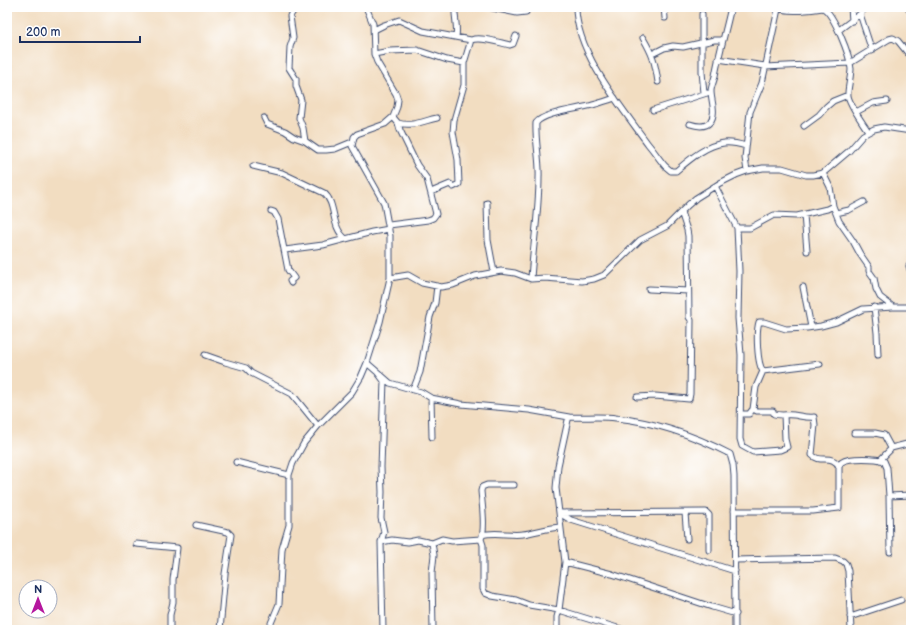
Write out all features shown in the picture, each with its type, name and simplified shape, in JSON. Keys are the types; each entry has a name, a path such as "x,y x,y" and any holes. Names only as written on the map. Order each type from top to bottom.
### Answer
{"street":[{"path":"296,7 290,16 293,38 290,47 289,68 295,75 296,86 301,100 299,118 303,128 305,141"},
{"path":"271,630 279,604 282,549 289,525 289,475 293,463 304,443 318,426 352,392 361,377 367,363 388,293 390,278 389,227 384,202 354,150 352,142 357,134 385,124 393,117 398,100 374,54 374,30 366,7"},
{"path":"455,7 457,27 456,37"},
{"path":"576,7 576,18 582,40 598,71 625,114 659,159 671,171 676,171 703,151 718,144 725,143 746,146"},
{"path":"664,7 665,18"},
{"path":"690,124 696,126 704,125 709,123 712,118 713,109 711,91 732,7"},
{"path":"850,7 852,21"},
{"path":"839,30 852,21 866,7"},
{"path":"907,7 911,12"},
{"path":"494,8 517,13 526,12"},
{"path":"747,171 745,158 750,112 762,83 776,8 794,11 823,8 826,10 839,30 850,63 851,79 848,95 868,132"},
{"path":"702,14 702,72 704,91"},
{"path":"860,14 872,51"},
{"path":"374,30 399,20 423,31 471,40 479,39 510,45 513,44 516,36"},
{"path":"643,38 652,54 658,82"},
{"path":"718,59 765,67 850,63 893,38 898,41 911,58"},
{"path":"431,192 450,184 453,187 459,184 458,160 453,132 454,120 464,85 464,63 471,40"},
{"path":"652,54 664,48 673,46 683,47 702,42 723,40"},
{"path":"374,54 390,51 417,50 447,60 464,63"},
{"path":"653,110 704,91 711,91"},
{"path":"804,126 834,101 848,95"},
{"path":"531,279 540,177 536,123 538,120 548,115 615,98"},
{"path":"856,112 873,102 887,101"},
{"path":"285,250 323,245 389,227 433,218 436,214 427,179 417,165 398,123 393,117"},
{"path":"264,118 268,124 285,130 298,140 305,141 318,150 336,149 352,142"},
{"path":"398,123 420,124 437,118"},
{"path":"390,278 408,275 422,283 437,286 453,285 475,276 508,271 531,279 545,278 582,281 594,279 604,275 626,253 631,256 633,247 640,240 667,226 692,202 715,186 747,171 762,168 782,168 806,175 823,173 849,151 863,135 874,129 884,127 911,131"},
{"path":"253,166 282,173 327,195 337,228 346,239"},
{"path":"823,173 830,187 833,206 839,221 869,267 869,271 875,280 876,289 880,297 893,307"},
{"path":"715,186 738,228 738,318 741,355 740,439 742,446 754,452 780,450 787,447 785,439 784,415"},
{"path":"836,214 849,210 864,202"},
{"path":"487,203 488,240 494,272"},
{"path":"738,228 750,228 774,215 797,216 827,209 833,206"},
{"path":"271,211 274,212 278,219 288,270 294,278 290,281 291,284"},
{"path":"637,397 655,396 689,398 690,394 691,320 689,317 688,291 688,236 681,212"},
{"path":"804,214 807,251"},
{"path":"909,266 911,274"},
{"path":"413,390 420,372 430,317 435,303 437,286"},
{"path":"802,287 811,327"},
{"path":"649,290 688,291"},
{"path":"763,371 760,367 758,352 757,327 759,322 771,323 786,329 811,327 836,322 857,310 874,307 911,307"},
{"path":"874,307 878,355"},
{"path":"205,355 246,368 251,373 292,394 318,426"},
{"path":"367,363 390,383 426,394 431,398 461,404 529,410 569,418 613,418 641,422 681,433 730,454 733,464 735,630"},
{"path":"763,371 820,364"},
{"path":"740,414 749,414 753,410 756,387 763,371"},
{"path":"378,373 384,381 380,467 382,492 381,518 384,532 381,542 383,630"},
{"path":"431,398 432,438"},
{"path":"734,511 813,511 838,508 840,494 839,467 833,460 816,458 812,455 815,425 814,417 774,414 773,411 753,410"},
{"path":"557,630 557,617 565,562 556,488 558,466 569,418"},
{"path":"854,433 875,433 884,435 891,448"},
{"path":"880,460 891,448 911,444"},
{"path":"839,467 842,462 846,460 884,461 887,468 889,496 890,552"},
{"path":"236,462 289,475"},
{"path":"514,485 487,485 482,487 483,589 485,593 492,596 516,600 529,605 559,610 624,630"},
{"path":"889,496 911,495"},
{"path":"559,513 708,513 709,550"},
{"path":"566,513 564,516 571,520 735,570"},
{"path":"685,513 687,540"},
{"path":"196,525 231,534 225,574 220,630"},
{"path":"381,542 392,540 408,542 418,540 432,543 442,539 452,540 482,537 490,534 524,534 560,527"},
{"path":"432,543 434,555 432,573 433,630"},
{"path":"136,544 177,548 173,580 173,602 170,615 170,630"},
{"path":"735,560 835,558 843,561 848,570 851,630"},
{"path":"565,562 612,574 736,614"},
{"path":"850,617 902,600"}]}
